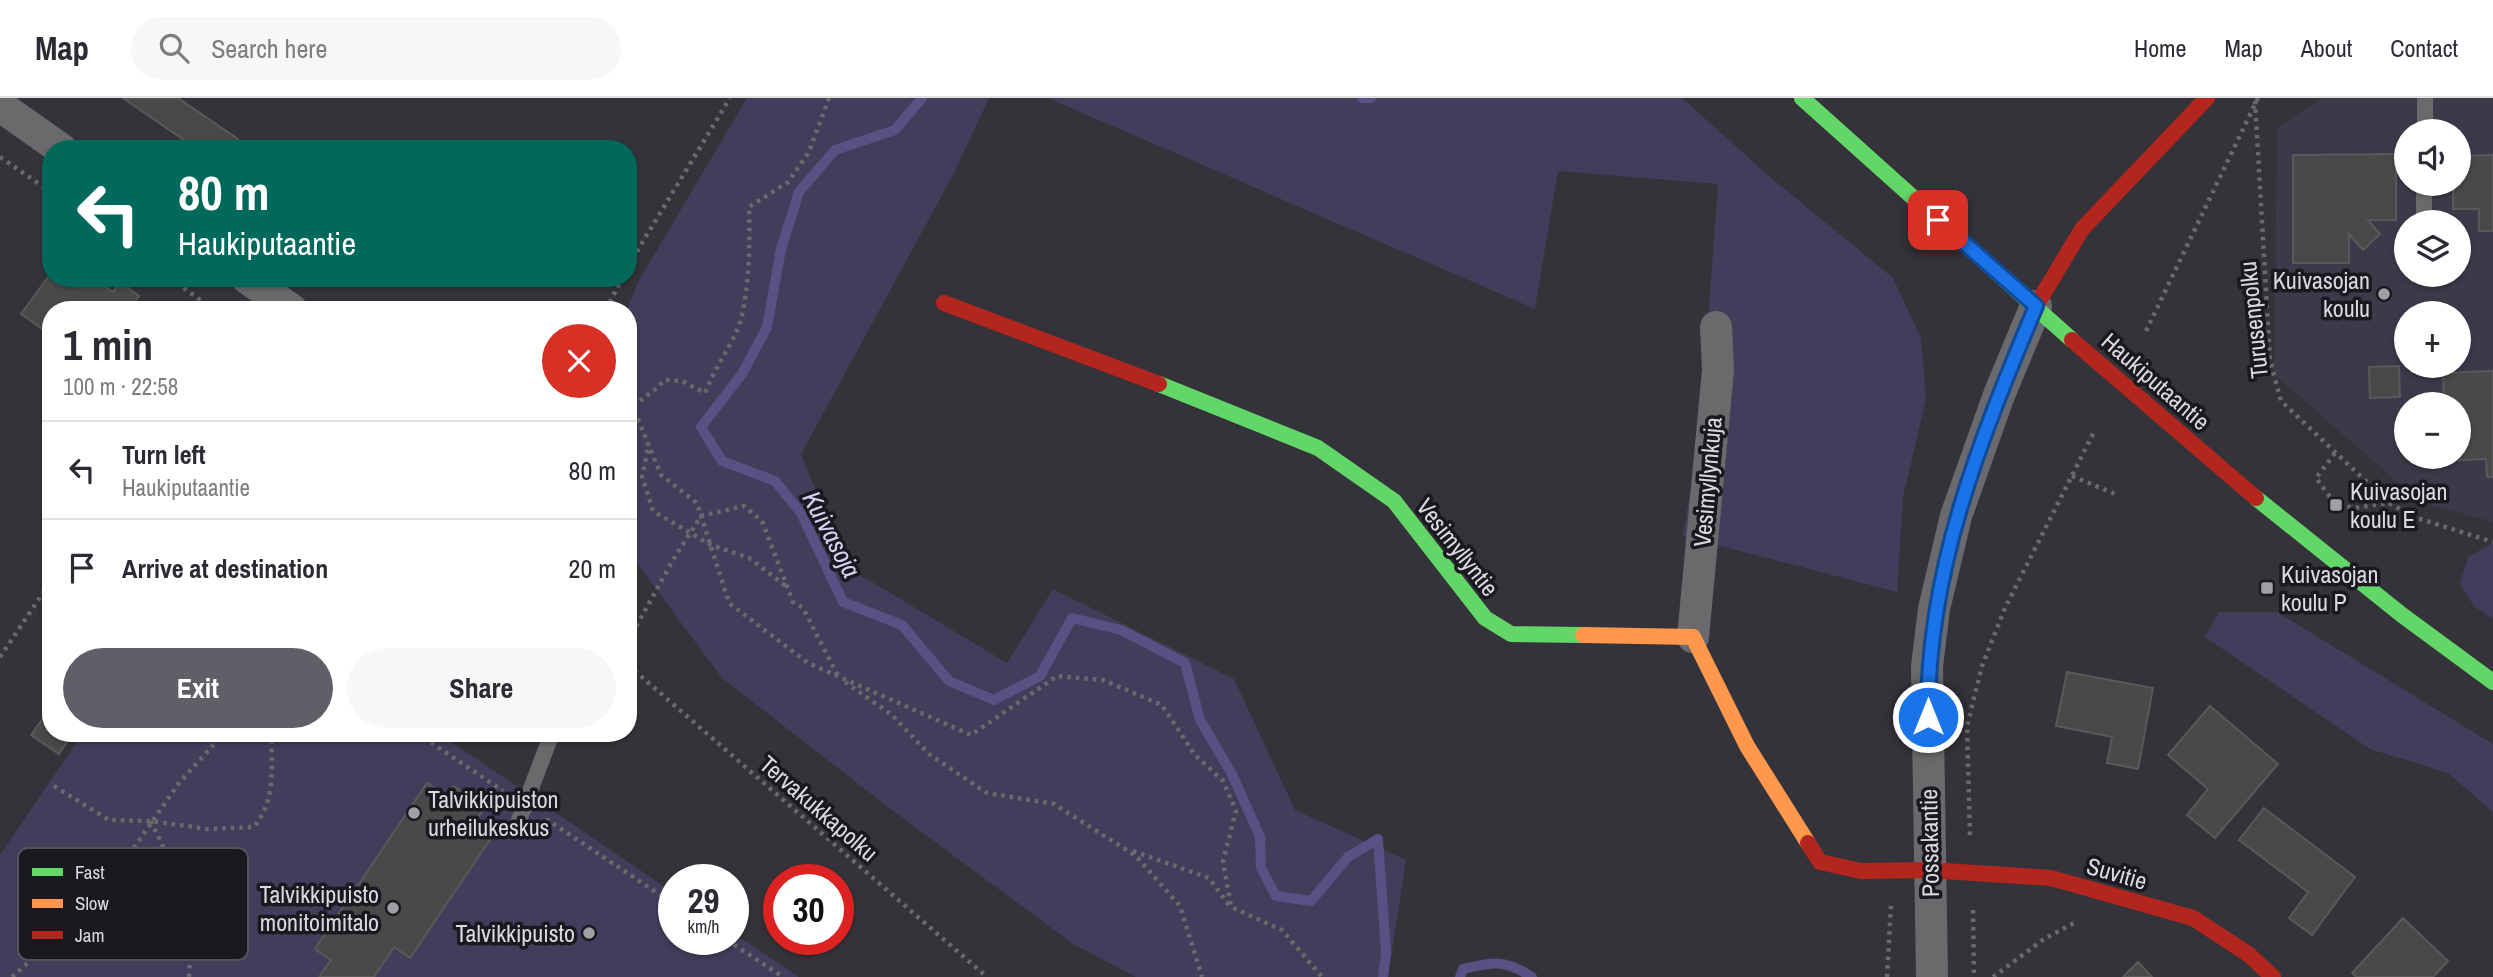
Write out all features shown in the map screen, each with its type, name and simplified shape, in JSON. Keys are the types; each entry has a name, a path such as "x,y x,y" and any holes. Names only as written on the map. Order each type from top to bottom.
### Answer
{"street":[{"name":"Haukiputaantie","path":"1802,98 2237,483 2349,573 2493,682"},
{"path":"2036,306 2082,229 2207,98"},
{"path":"0,106 48,140"},
{"path":"260,287 279,301"},
{"name":"Vesimyllyntie","path":"944,303 1180,392 1318,448 1394,500 1485,618 1511,634 1693,637"},
{"name":"Possakantie","path":"1931,977 1927,666 1934,610 1956,516 1999,395 2036,306"},
{"name":"Vesimyllynkuja","path":"1693,637 1718,370 1716,327"},
{"path":"1693,637 1747,746 1820,862 1861,870 1928,870"},
{"name":"Suvitie","path":"1928,870 2052,878 2193,918 2248,954 2273,977"}],"lane":[{"path":"2425,98 2425,119"},
{"path":"518,823 549,742"}],"path":[{"path":"637,251 730,98"},
{"path":"637,403 644,396 654,393 664,380 682,381 705,393 715,366 736,333 750,261 749,206 788,182 809,152 829,98"},
{"path":"2146,331 2255,99"},
{"name":"Turusenpolku","path":"2255,99 2270,360 2281,401 2389,503 2414,517 2493,542"},
{"path":"0,157 42,186"},
{"path":"182,287 202,301"},
{"path":"637,418 661,475 697,503 729,603 808,663 971,735 1056,676 1102,680 1162,705 1195,755 1223,782 1236,811 1223,861 1231,907"},
{"path":"1968,797 1966,726 1982,666 2005,608 2095,430"},
{"path":"649,449 642,476 653,511 711,545 749,558 788,588"},
{"path":"2335,453 2316,478 2336,505 2355,508 2389,503"},
{"path":"2072,476 2115,494"},
{"path":"637,625 701,516 744,506 762,521 793,602 803,608 837,676 892,715 929,754 986,793 1054,804 1136,856 1180,906 1202,977"},
{"path":"0,657 42,594"},
{"name":"Tervakukkapolku","path":"637,673 987,977"},
{"path":"133,848 178,783 216,742"},
{"path":"54,786 109,820 151,821 207,829 254,827 262,817 272,787 271,742"},
{"path":"430,742 658,893"},
{"path":"151,821 164,848"},
{"path":"1122,848 1209,878 1231,907 1283,930 1322,977"},
{"path":"1887,977 1893,870"},
{"path":"1993,977 2044,939 2095,912 2134,901"},
{"path":"749,955 783,977"},
{"path":"12,977 31,960"}],"shaded area":[{"path":"747,98 989,98 954,173 801,454 847,567 1007,663 1053,589 1234,679 1295,810 1406,860 1388,977 1136,977 1073,944 892,810 722,678 637,563 637,301 631,301 638,282"},
{"path":"1048,98 1682,98 1770,177 1893,278 1921,338 1926,399 1903,497 1897,592 1683,536 1700,429 1718,184 1558,171 1535,309"},
{"name":"Kuivasojan koulu","path":"2323,98 2493,98 2493,522 2420,502 2274,374 2277,128"},
{"path":"2493,543 2493,619 2474,606 2460,584 2468,557"},
{"path":"2219,612 2277,612 2493,744 2493,812 2448,773 2370,749 2205,637"},
{"name":"Talvikkipuiston urheilukeskus","path":"77,742 451,742 658,882 658,955 749,955 749,944 799,977 0,977 0,855"}],"building":[{"path":"123,98 178,98 238,139 184,140"},
{"path":"2394,154 2394,220 2368,220 2380,234 2363,250 2349,234 2349,263 2293,263 2293,155"},
{"path":"2493,155 2493,231 2479,231 2479,209 2453,209 2453,196 2471,196 2471,156"},
{"path":"42,285 106,287 113,292 116,287 127,287 139,296 136,301 42,301 42,329 21,314"},
{"path":"2394,366 2394,378 2399,378 2400,392 2394,392 2394,397 2370,398 2369,367"},
{"path":"2493,371 2493,477 2487,477 2486,459 2471,460 2471,392 2444,392 2443,378 2471,378 2471,372"},
{"path":"2067,672 2153,688 2138,769 2107,763 2112,737 2056,726"},
{"path":"2210,706 2278,764 2215,838 2187,815 2208,789 2168,755"},
{"path":"42,720 42,742 67,742 59,754 31,735"},
{"name":"Talvikkipuisto monitoimitalo","path":"427,783 447,796 453,786 485,807 474,823 493,835 410,958 394,947 374,977 319,977 331,960 315,949"},
{"path":"2264,808 2355,877 2312,935 2289,918 2308,892 2239,840"},
{"path":"2403,918 2448,961 2433,977 2356,977 2352,973"},
{"path":"2138,962 2152,977 2123,977"}],"waterway":[{"name":"Kuivasoja","path":"922,98 895,130 835,150 799,192 781,249 767,327 742,374 701,427 722,461 775,481 801,513 843,602 902,625 949,681 994,700 1040,676 1072,618 1121,630 1185,663 1200,720 1232,774 1260,837 1261,868 1276,896 1311,901 1348,857 1378,839 1386,953 1383,977"},
{"name":"Kuivasoja","path":"1362,98 1371,98"},
{"name":"Kuivasoja","path":"1460,977 1463,969 1499,964 1514,967 1532,977"}],"traffic: fast":[{"path":"1802,98 2072,340"},
{"path":"1159,384 1318,448 1394,501 1485,618 1511,634 1583,635"},
{"path":"2256,498 2402,615 2493,682"}],"traffic: slow":[{"path":"1583,635 1693,637 1747,746 1808,843"}],"traffic: jam":[{"path":"2036,306 2082,229 2207,98"},
{"path":"944,303 1159,384"},
{"path":"2072,340 2256,498"},
{"path":"1808,843 1820,862 1861,871 1929,870 2051,878 2193,918 2248,954 2273,977"}],"place":[{"name":"Kuivasojan koulu","path":"2384,294"},
{"name":"Kuivasojan koulu E","path":"2336,505"},
{"name":"Kuivasojan koulu P","path":"2267,588"},
{"name":"Talvikkipuiston urheilukeskus","path":"414,813"},
{"name":"Talvikkipuisto monitoimitalo","path":"393,908"},
{"name":"Talvikkipuisto","path":"589,933"}],"route":[{"path":"1928,717 1927,666 1934,610 1956,516 1999,395 2036,306 1938,220"}]}
